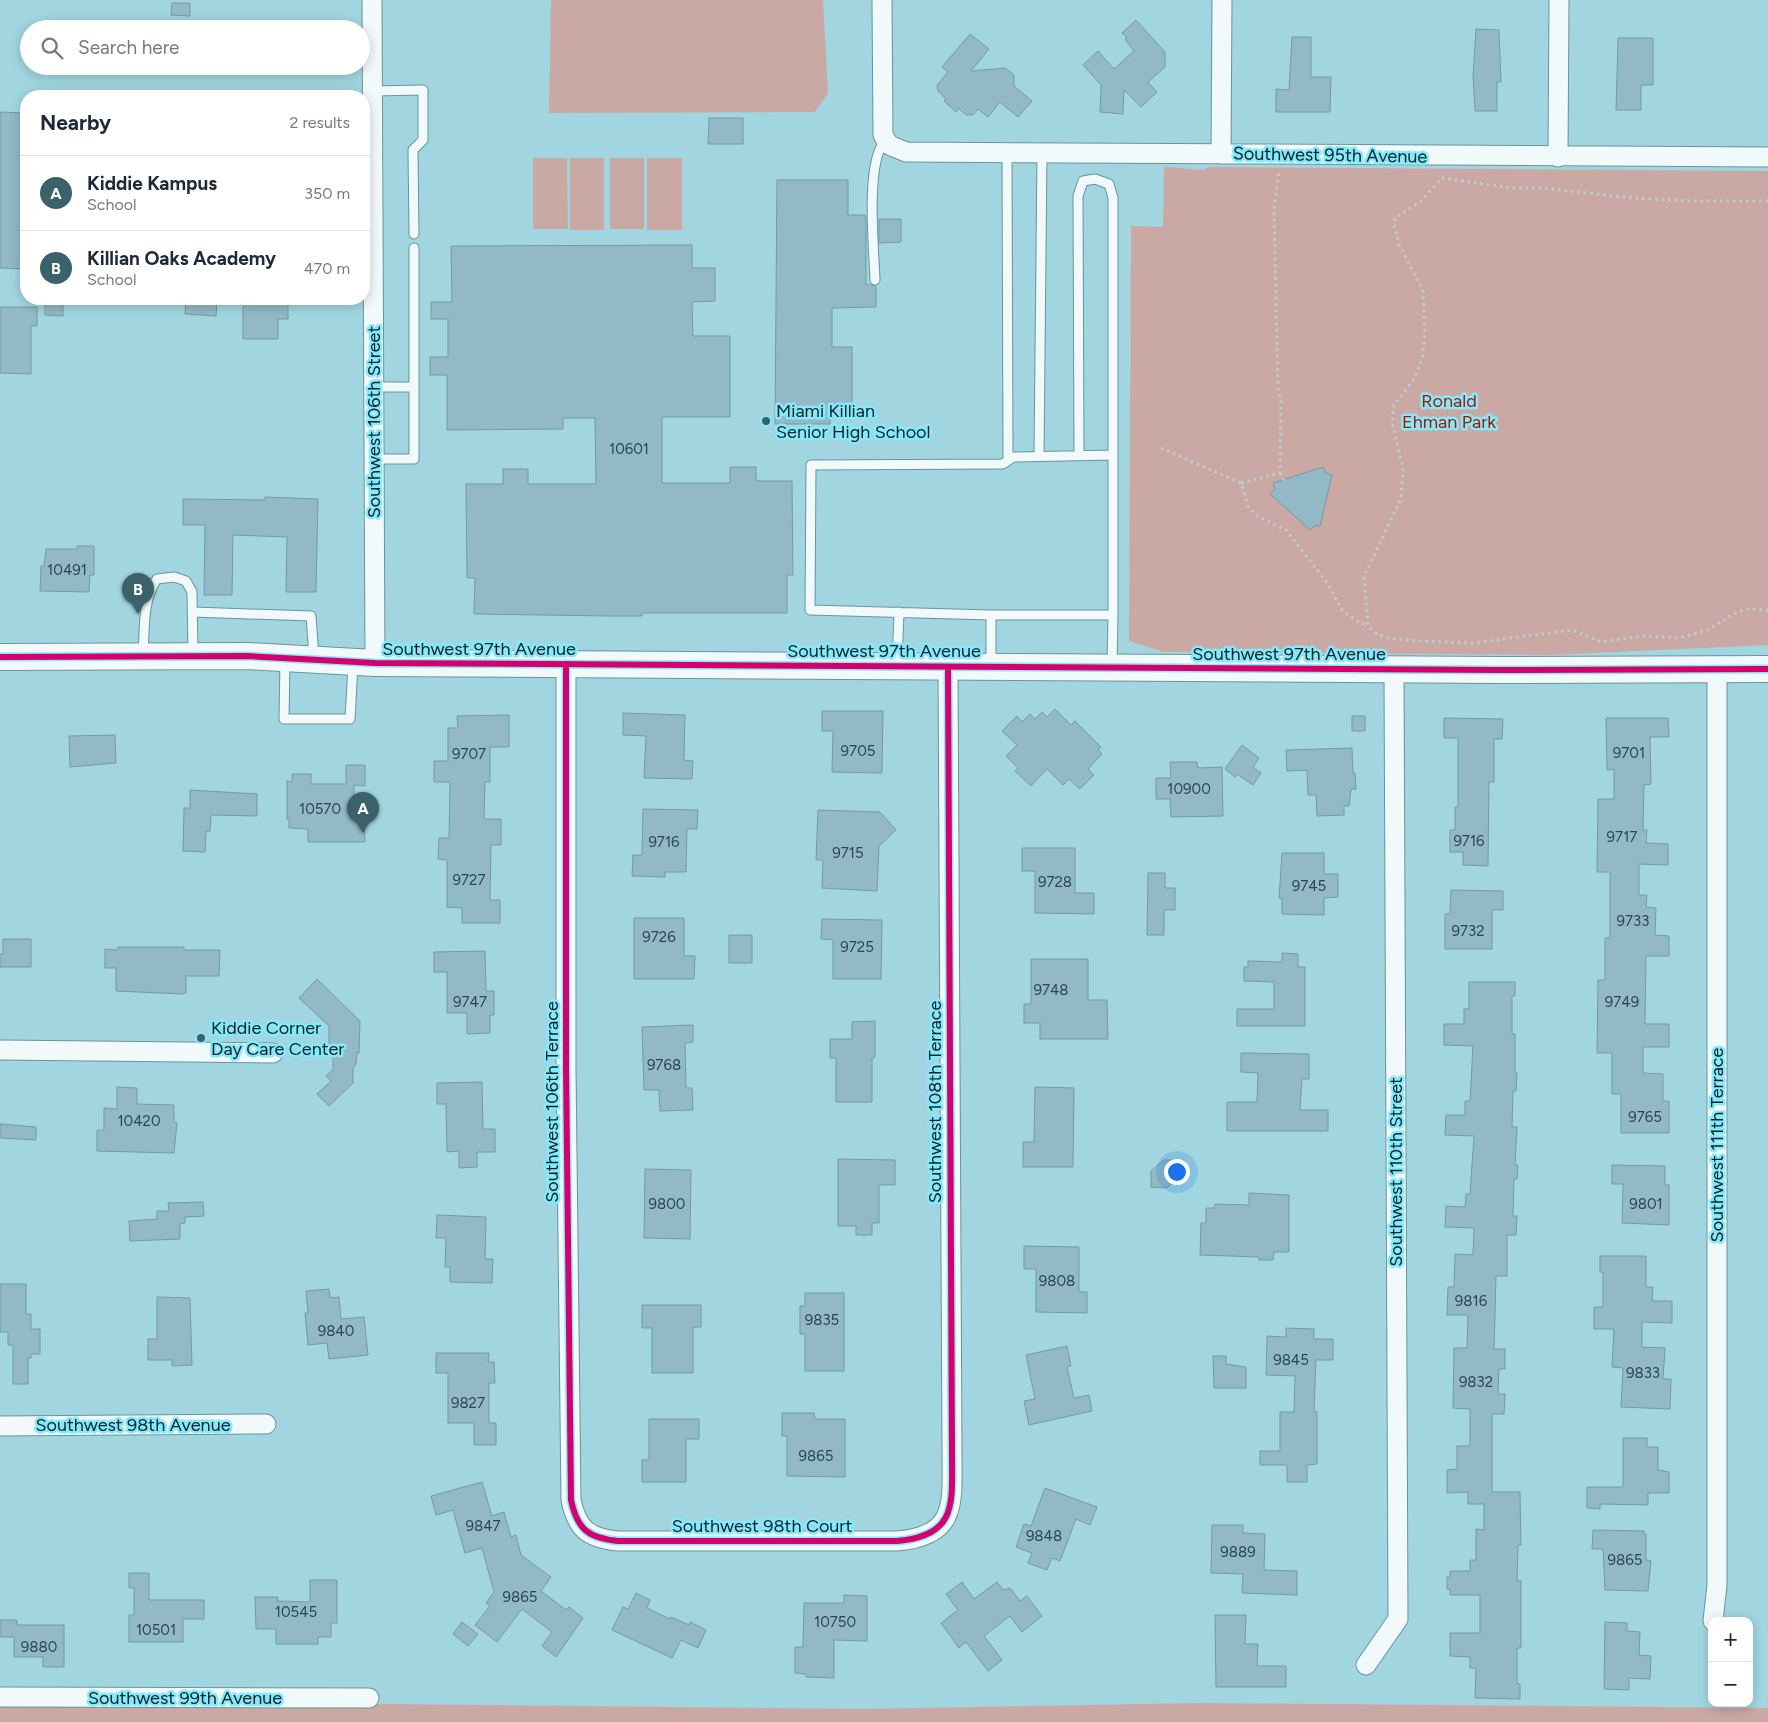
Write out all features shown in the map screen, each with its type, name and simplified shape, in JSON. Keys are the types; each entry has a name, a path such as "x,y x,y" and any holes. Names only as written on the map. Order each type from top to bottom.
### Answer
{"street":[{"name":"Southwest 106th Street","path":"364,663 375,459 372,0"},
{"path":"882,0 882,129 889,144"},
{"path":"1221,154 1222,0"},
{"path":"1558,157 1559,0"},
{"name":"Southwest 95th Avenue","path":"889,144 906,152 1768,157"},
{"name":"Southwest 97th Avenue","path":"0,657 193,656 285,657 364,663 948,667 1768,669"},
{"name":"Southwest 106th Terrace","path":"566,664 569,1462 573,1509 579,1525 589,1533"},
{"name":"Southwest 108th Terrace","path":"934,1532 943,1523 947,1514 952,1491 948,667"},
{"name":"Southwest 110th Street","path":"1366,1665 1398,1619 1394,669"},
{"name":"Southwest 111th Terrace","path":"1713,1617 1717,1586 1717,669"},
{"path":"0,1050 273,1053"},
{"name":"Southwest 98th Avenue","path":"0,1426 266,1424"},
{"name":"Southwest 98th Court","path":"589,1533 602,1539 618,1541 783,1542 897,1541 923,1537 934,1532"},
{"name":"Southwest 99th Avenue","path":"0,1697 369,1698"}],"lane":[{"path":"372,91 423,90 423,140 413,150 414,234"},
{"path":"875,280 873,175 881,146 889,144"},
{"path":"1007,152 1008,460"},
{"path":"1039,456 1042,152"},
{"path":"1079,456 1078,196 1083,181 1094,179 1109,184 1113,198 1112,668"},
{"path":"375,459 414,459 414,248"},
{"path":"374,388 414,387"},
{"path":"1113,455 1013,457 1002,464 811,465 810,610 991,615 1113,615"},
{"path":"142,656 146,605 152,586 157,580 174,577 186,581 192,592 193,656"},
{"path":"193,612 311,616 314,660"},
{"path":"897,666 899,612"},
{"path":"991,615 991,667"},
{"path":"285,657 284,718 350,719 364,663"}],"path":[{"path":"1279,166 1274,222 1278,388 1280,400 1280,473 1284,480"},
{"path":"1368,626 1364,576 1401,499 1403,468 1392,422 1394,405 1413,381 1422,360 1425,336 1423,291 1399,244 1394,224 1396,218 1421,201 1442,178 1511,188 1542,188 1634,198 1692,201 1768,201"},
{"path":"1161,448 1240,483 1280,473"},
{"path":"1240,483 1248,506 1257,516 1286,530 1328,584 1341,609 1377,634 1388,638 1419,642 1473,643 1572,630 1601,642 1650,636 1679,638 1708,630 1733,614 1745,609 1768,610"}],"green space":[{"path":"551,0 823,0 828,93 815,112 549,113"},
{"path":"533,158 567,158 568,229 533,229"},
{"path":"570,158 604,158 604,230 570,230"},
{"path":"610,158 644,158 644,229 610,229"},
{"path":"647,158 682,158 682,230 647,230"},
{"name":"Ronald Ehman Park","path":"1164,167 1204,170 1208,167 1768,171 1768,645 1551,655 1163,652 1129,641 1131,226 1163,227"},
{"path":"0,1700 862,1709 1199,1703 1768,1708 1768,1722 0,1722"}],"building":[{"path":"172,3 190,3 190,16 171,15"},
{"path":"1136,20 1165,52 1165,67 1148,82 1157,92 1141,107 1124,90 1123,114 1100,112 1101,85 1083,65 1098,51 1114,69 1134,51 1122,33"},
{"path":"1476,29 1499,30 1501,82 1497,82 1497,111 1475,111 1473,77"},
{"path":"970,34 989,49 971,71 1005,68 1014,75 1014,86 1032,101 1018,117 1000,102 988,117 978,109 973,115 966,115 958,108 956,112 944,101 946,99 938,91 937,85 948,72 942,67"},
{"path":"1292,37 1311,37 1311,77 1331,77 1330,112 1276,112 1276,89 1289,90"},
{"path":"1618,38 1653,38 1653,85 1641,85 1641,110 1616,110"},
{"path":"0,112 20,113 20,269 0,268"},
{"path":"709,118 743,118 743,144 708,144"},
{"path":"777,180 848,180 848,215 865,215 866,219 866,284 876,286 876,307 832,308 832,347 852,347 852,413 830,413 830,424 775,424"},
{"path":"879,219 901,219 901,242 879,243"},
{"path":"692,245 692,268 715,268 715,301 692,302 693,336 730,336 730,417 662,417 662,483 730,483 730,467 756,467 756,481 792,481 793,575 787,575 787,613 642,613 642,616 474,614 475,578 467,578 466,484 503,484 503,469 528,469 528,484 596,484 595,418 563,418 563,429 447,430 447,375 430,375 430,357 448,357 448,319 431,319 431,302 452,302 451,246"},
{"path":"45,305 63,305 63,316 45,315"},
{"path":"186,305 217,305 216,316 185,314"},
{"path":"243,305 288,305 288,319 278,319 278,339 243,339"},
{"path":"0,307 37,307 37,326 31,326 31,374 0,373"},
{"path":"1323,467 1326,473 1332,475 1320,526 1314,526 1310,530 1270,494 1275,489 1273,483"},
{"path":"265,497 318,499 316,592 286,592 287,537 233,535 232,595 204,595 205,525 183,525 183,499 265,500"},
{"path":"77,546 94,546 94,575 90,575 89,592 40,591 41,566 44,566 46,549 77,549"},
{"path":"1055,709 1071,725 1075,721 1101,747 1098,750 1102,754 1088,769 1094,775 1080,789 1069,779 1063,785 1047,769 1031,786 1015,771 1018,768 1006,756 1017,745 1002,731 1017,716 1022,722 1030,714 1035,719 1042,712 1047,717"},
{"path":"822,711 883,711 882,773 832,772 833,731 822,731"},
{"path":"623,713 685,715 684,760 693,761 692,779 644,778 646,736 623,735"},
{"path":"509,715 509,747 490,747 490,782 485,782 484,819 501,819 501,845 491,845 490,900 500,900 500,923 462,923 462,908 447,907 447,860 438,859 439,838 449,838 450,782 434,782 434,761 448,761 448,728 458,728 457,716"},
{"path":"1352,716 1365,716 1365,731 1352,731"},
{"path":"1444,718 1503,719 1502,739 1494,739 1494,782 1489,782 1488,866 1463,865 1463,852 1450,852 1450,830 1455,830 1455,807 1458,807 1458,738 1444,738"},
{"path":"1606,718 1668,718 1669,737 1650,737 1651,784 1644,785 1643,830 1647,830 1646,843 1668,844 1668,865 1639,864 1639,895 1647,895 1646,907 1656,908 1655,935 1669,936 1669,956 1646,956 1645,1024 1669,1024 1669,1047 1643,1047 1643,1073 1663,1074 1663,1101 1669,1101 1669,1133 1621,1133 1621,1094 1612,1094 1612,1053 1597,1053 1598,980 1605,980 1605,938 1610,938 1610,872 1597,872 1598,799 1614,799 1614,769 1607,770"},
{"path":"115,735 116,763 70,767 69,736"},
{"path":"1242,745 1259,758 1253,767 1261,773 1253,785 1237,774 1235,777 1225,769"},
{"path":"1352,748 1356,789 1351,789 1349,806 1344,806 1344,815 1317,816 1316,795 1308,795 1307,770 1287,771 1286,750"},
{"path":"1170,762 1197,762 1198,768 1222,767 1223,816 1171,817 1170,799 1156,799 1156,778 1171,778"},
{"path":"346,765 365,765 365,786 354,785 354,820 364,820 365,842 308,842 308,829 289,828 289,819 287,819 287,781 292,782 292,774 311,774 311,784 346,784"},
{"path":"190,790 257,794 257,816 211,815 210,831 206,831 205,852 183,851 184,808 190,808"},
{"path":"643,809 698,810 697,829 687,829 686,872 665,872 665,877 632,876 633,855 642,855"},
{"path":"818,810 880,812 896,830 879,846 877,891 822,888 823,860 816,860"},
{"path":"1022,848 1075,848 1075,893 1094,893 1094,914 1035,913 1035,871 1022,871"},
{"path":"1282,853 1324,853 1324,874 1338,874 1338,897 1324,898 1324,915 1282,914 1282,899 1279,898"},
{"path":"1148,873 1165,873 1165,888 1175,888 1175,910 1164,910 1164,935 1147,935"},
{"path":"1451,890 1503,891 1503,910 1492,910 1492,949 1445,949 1445,914 1450,914"},
{"path":"634,918 684,918 684,956 695,956 694,979 634,979"},
{"path":"822,919 882,920 881,979 833,979 833,940 821,939"},
{"path":"729,935 752,935 752,963 729,963"},
{"path":"3,939 31,939 31,967 0,967 0,954 3,954"},
{"path":"118,947 184,947 184,950 220,950 219,976 186,976 186,993 182,994 116,991 116,968 105,968 105,949 118,950"},
{"path":"485,951 486,991 494,991 494,1015 490,1015 490,1033 467,1034 467,1013 447,1013 447,972 434,972 434,952"},
{"path":"1282,953 1298,954 1298,967 1305,967 1305,1026 1237,1026 1237,1009 1274,1009 1274,982 1244,981 1244,967 1248,967 1248,961 1282,962"},
{"path":"1031,959 1088,959 1088,1000 1107,1000 1108,1039 1040,1039 1040,1023 1024,1023 1024,1004 1031,1004"},
{"path":"317,979 360,1021 359,1053 357,1052 356,1064 353,1068 353,1083 329,1106 317,1094 331,1081 326,1076 333,1070 333,1052 329,1052 329,1026 299,998"},
{"path":"1469,982 1515,982 1515,996 1512,996 1512,1034 1515,1034 1515,1073 1517,1073 1516,1091 1513,1091 1512,1127 1517,1127 1515,1165 1518,1165 1517,1179 1514,1179 1513,1216 1517,1216 1516,1235 1507,1235 1507,1276 1496,1276 1494,1349 1505,1349 1505,1369 1499,1369 1498,1394 1505,1394 1504,1414 1492,1414 1492,1492 1520,1492 1521,1545 1518,1545 1517,1581 1521,1581 1521,1648 1517,1648 1517,1684 1520,1684 1520,1699 1475,1698 1476,1668 1470,1668 1470,1657 1450,1656 1450,1633 1480,1633 1480,1595 1450,1595 1450,1589 1447,1589 1447,1577 1450,1577 1450,1571 1470,1571 1470,1560 1476,1560 1476,1529 1484,1530 1484,1504 1468,1504 1468,1492 1447,1493 1447,1470 1457,1469 1457,1446 1468,1446 1470,1443 1470,1409 1453,1408 1454,1348 1467,1348 1468,1315 1447,1315 1448,1287 1454,1287 1455,1254 1473,1255 1474,1228 1445,1227 1446,1206 1465,1207 1466,1194 1470,1194 1474,1136 1445,1135 1446,1115 1465,1115 1465,1101 1470,1101 1473,1046 1444,1045 1444,1024 1464,1024 1464,1009 1469,1009"},
{"path":"875,1021 875,1057 872,1058 872,1102 836,1102 836,1058 830,1058 830,1039 852,1039 852,1022"},
{"path":"693,1025 693,1042 685,1043 686,1088 692,1088 693,1110 660,1111 659,1090 644,1090 642,1027"},
{"path":"1241,1053 1309,1054 1309,1079 1302,1079 1300,1110 1328,1110 1328,1131 1227,1131 1227,1102 1257,1102 1258,1073 1241,1072"},
{"path":"482,1082 483,1129 495,1129 495,1152 477,1152 477,1167 459,1168 459,1151 447,1152 446,1104 437,1104 437,1083"},
{"path":"117,1087 137,1088 137,1104 174,1105 174,1122 177,1123 174,1153 97,1151 97,1130 104,1130 104,1108 117,1109"},
{"path":"1035,1087 1074,1088 1073,1167 1023,1167 1023,1142 1034,1142"},
{"path":"0,1124 36,1127 36,1140 0,1138"},
{"path":"838,1159 895,1160 895,1185 879,1185 879,1223 872,1223 872,1235 856,1235 856,1226 838,1226"},
{"path":"1164,1160 1179,1160 1179,1176 1167,1188 1151,1187 1151,1171"},
{"path":"1612,1165 1665,1166 1665,1185 1669,1185 1669,1225 1622,1223 1623,1184 1612,1184"},
{"path":"645,1169 691,1170 690,1239 644,1238"},
{"path":"1249,1193 1289,1195 1289,1252 1274,1252 1273,1260 1259,1260 1259,1257 1200,1255 1201,1223 1206,1223 1206,1208 1214,1208 1215,1204 1249,1205"},
{"path":"203,1202 204,1216 185,1217 185,1223 180,1224 180,1239 130,1241 129,1221 157,1219 157,1211 169,1211 168,1203"},
{"path":"437,1215 486,1217 485,1259 493,1259 492,1283 450,1282 450,1267 445,1267 446,1238 436,1238"},
{"path":"1024,1246 1079,1247 1079,1292 1087,1292 1087,1313 1036,1312 1036,1269 1024,1269"},
{"path":"1600,1256 1646,1256 1646,1287 1653,1287 1652,1301 1672,1301 1672,1323 1642,1322 1642,1347 1665,1348 1663,1379 1671,1379 1670,1409 1621,1407 1623,1368 1612,1367 1614,1329 1594,1329 1594,1307 1603,1307 1603,1272 1600,1272"},
{"path":"0,1284 26,1284 26,1314 31,1314 31,1329 40,1329 40,1354 31,1354 31,1358 28,1358 28,1384 13,1384 13,1345 8,1345 8,1332 0,1332"},
{"path":"329,1289 330,1298 339,1297 341,1319 364,1317 368,1355 329,1359 327,1343 308,1345 305,1313 308,1313 306,1291"},
{"path":"805,1293 844,1293 844,1371 805,1371 805,1334 800,1334 800,1306 805,1306"},
{"path":"157,1297 190,1298 192,1365 172,1366 172,1360 148,1360 148,1339 157,1339"},
{"path":"642,1305 701,1305 701,1327 693,1327 693,1373 652,1373 652,1328 642,1328"},
{"path":"1286,1328 1314,1329 1314,1339 1333,1339 1333,1360 1316,1360 1314,1412 1317,1412 1317,1464 1307,1465 1307,1482 1287,1482 1287,1465 1260,1465 1260,1451 1280,1451 1280,1412 1294,1412 1295,1376 1266,1375 1267,1336 1286,1337"},
{"path":"1067,1346 1071,1366 1067,1367 1074,1398 1089,1395 1092,1411 1029,1425 1024,1401 1035,1399 1026,1355"},
{"path":"436,1353 489,1353 488,1362 494,1362 495,1383 489,1383 489,1423 496,1423 496,1445 474,1445 474,1423 448,1423 448,1373 436,1373"},
{"path":"1213,1356 1226,1356 1226,1364 1246,1367 1246,1388 1214,1388"},
{"path":"782,1413 814,1413 815,1419 845,1419 845,1477 787,1476 787,1436 782,1436"},
{"path":"649,1419 699,1419 699,1439 686,1439 686,1482 642,1482 642,1460 649,1460"},
{"path":"1623,1438 1647,1438 1647,1447 1658,1447 1658,1470 1669,1472 1669,1493 1648,1493 1648,1505 1600,1504 1600,1509 1587,1508 1587,1487 1623,1487"},
{"path":"482,1482 492,1516 504,1512 511,1537 516,1535 521,1555 551,1577 541,1591 566,1610 569,1607 583,1618 556,1657 542,1646 552,1632 522,1609 497,1642 475,1625 490,1606 486,1603 494,1592 482,1548 465,1553 453,1510 436,1515 431,1496"},
{"path":"1045,1488 1097,1507 1090,1525 1076,1519 1060,1561 1053,1558 1047,1570 1028,1563 1032,1553 1016,1547 1024,1524 1031,1526"},
{"path":"1212,1525 1243,1525 1243,1533 1265,1534 1264,1570 1297,1571 1297,1595 1242,1593 1243,1574 1211,1573"},
{"path":"1593,1530 1644,1531 1644,1534 1646,1534 1646,1560 1651,1561 1648,1591 1605,1590 1603,1549 1592,1549"},
{"path":"129,1573 149,1573 149,1600 204,1600 204,1619 183,1619 183,1642 129,1642 129,1615 134,1615 134,1588 129,1588"},
{"path":"310,1580 337,1580 337,1623 331,1623 331,1637 318,1637 318,1644 276,1644 276,1629 256,1629 255,1597 278,1597 277,1601 310,1602"},
{"path":"962,1582 974,1599 997,1582 1003,1590 1010,1588 1020,1601 1027,1596 1042,1616 1022,1632 1010,1616 984,1636 1002,1660 988,1671 966,1642 959,1648 941,1623 958,1610 946,1594"},
{"path":"636,1593 650,1600 647,1608 670,1619 671,1617 689,1625 690,1622 706,1630 698,1648 681,1640 672,1658 612,1630 623,1607 628,1609"},
{"path":"844,1595 867,1596 867,1641 834,1640 834,1678 806,1677 806,1674 795,1673 795,1647 803,1647 804,1603 844,1603"},
{"path":"1215,1615 1246,1615 1245,1644 1258,1644 1257,1666 1286,1666 1286,1687 1216,1687"},
{"path":"0,1620 17,1620 17,1625 64,1625 64,1667 43,1667 43,1657 14,1657 14,1637 0,1637"},
{"path":"462,1622 478,1634 468,1646 453,1634"},
{"path":"1605,1622 1627,1623 1627,1631 1640,1632 1639,1655 1651,1656 1650,1679 1629,1678 1629,1690 1604,1689"}],"cycle path":[{"path":"0,657 247,656 375,663 1498,670 1768,669"},
{"path":"566,664 566,1068 571,1500 577,1518 586,1530 599,1537 618,1541 897,1541 917,1538 931,1532 941,1524 947,1514 951,1501 952,1487 948,667"}],"place":[{"name":"Miami Killian Senior High School","path":"766,421"},
{"name":"Killian Oaks Academy","path":"138,614"},
{"name":"Kiddie Kampus","path":"363,833"},
{"name":"Kiddie Corner Day Care Center","path":"201,1038"}]}
